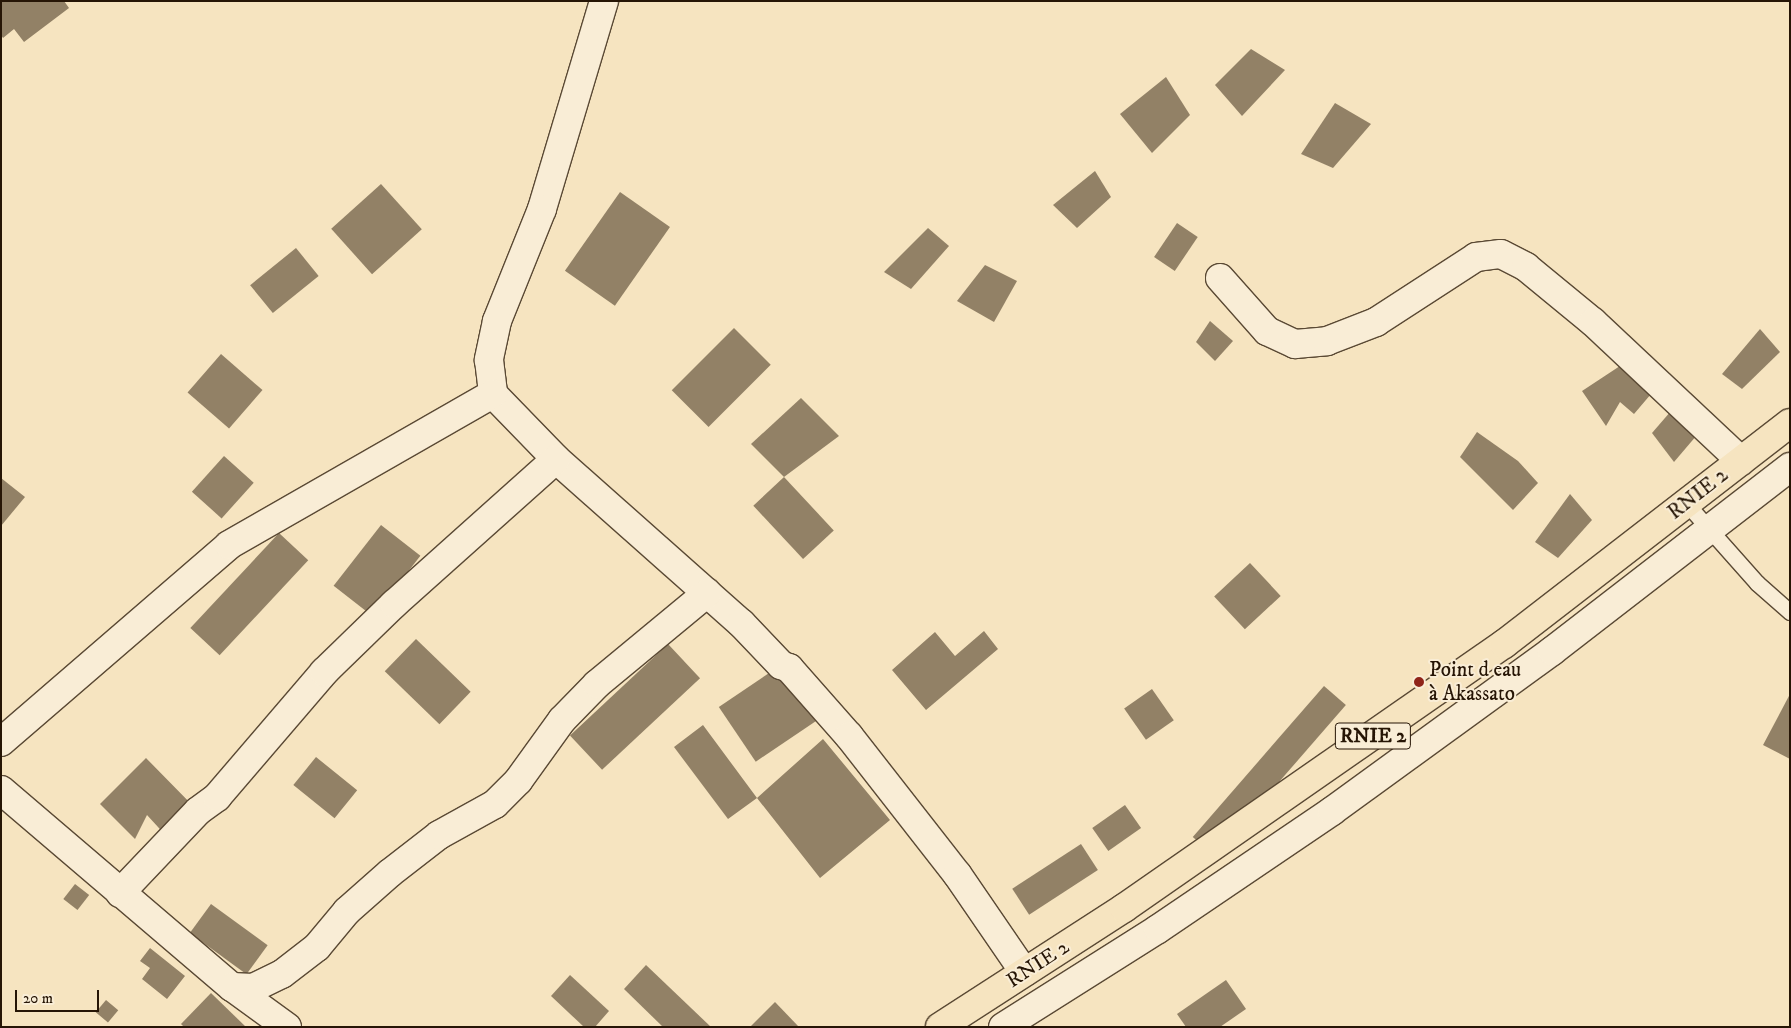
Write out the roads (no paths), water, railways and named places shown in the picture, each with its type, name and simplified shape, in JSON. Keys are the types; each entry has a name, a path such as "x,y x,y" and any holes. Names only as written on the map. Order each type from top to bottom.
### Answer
{"highway":[{"name":"RNIE 2","path":"940,1027 1148,892 1504,644 1790,423"}],"street":[{"path":"604,1 542,209 497,321 489,360 494,394 556,459 708,593 781,665 789,668 849,736 957,874 1024,972"},
{"path":"1220,278 1267,331 1295,344 1327,341 1376,322 1476,257 1501,254 1526,267 1593,322 1741,461"},
{"path":"1,742 229,545 494,394"},
{"path":"120,893 191,818 217,797 324,672 394,604 556,459"},
{"path":"979,1003 1011,1025 1158,930 1332,811 1552,651 1790,467"},
{"path":"232,987 254,988 282,974 316,947 347,911 390,873 439,836 495,804 518,781 568,714 598,684 708,593"},
{"path":"1,790 232,987 287,1027"}],"lane":[{"path":"1686,504 1757,583 1790,612"}],"place":[{"name":"Point d eau à Akassato","path":"1419,682"}]}
